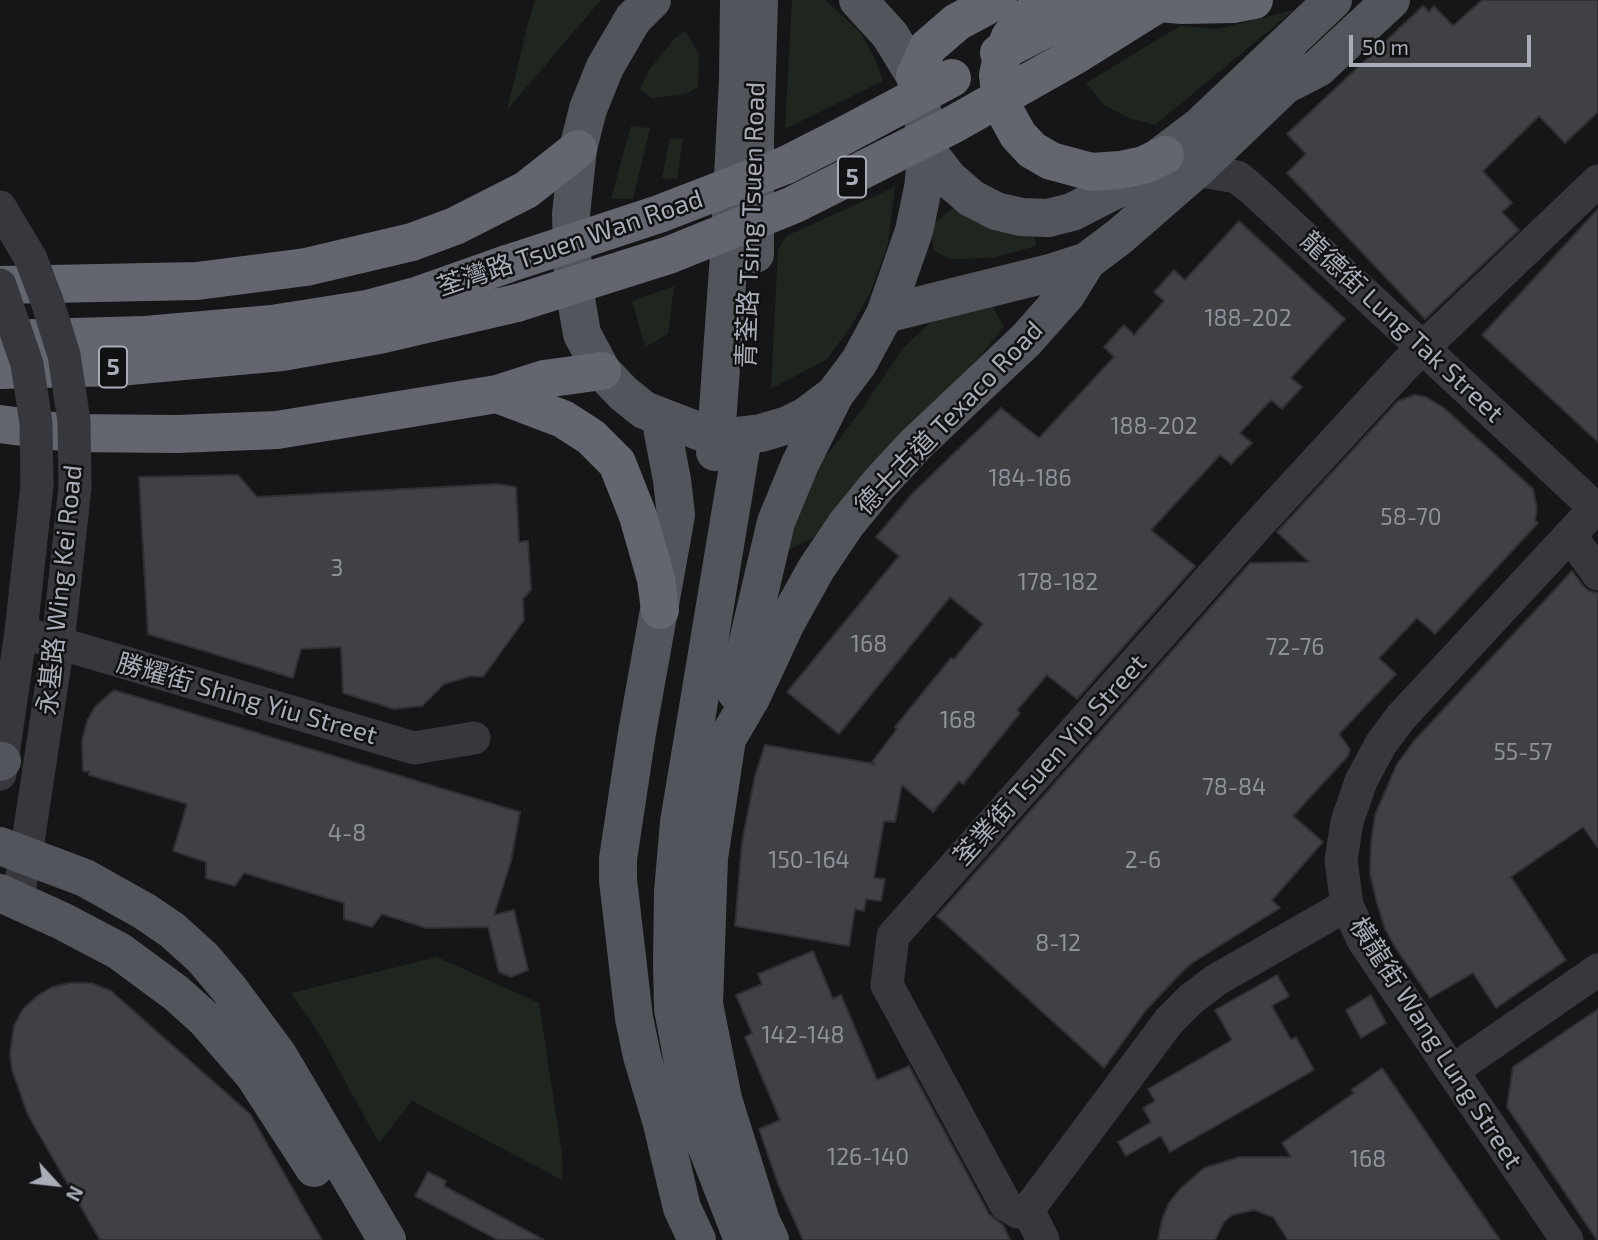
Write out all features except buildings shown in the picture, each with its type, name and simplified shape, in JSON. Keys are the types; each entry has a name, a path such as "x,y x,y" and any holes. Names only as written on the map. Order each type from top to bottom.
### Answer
{"highway":[{"path":"915,76 928,47 957,22 998,0"},
{"path":"999,53 1044,0"},
{"path":"1054,0 1041,6 1022,22 1010,37 1002,57 1000,93 1007,115 1018,135 1032,150 1051,161 1092,172 1120,170 1144,164 1181,162"},
{"name":"荃灣路 Tsuen Wan Road","path":"0,339 145,335 272,324 367,309 419,295 659,214 786,165 1097,0"},
{"path":"1126,0 1182,5 1233,4 1254,0"},
{"name":"荃灣路 Tsuen Wan Road","path":"0,370 118,367 282,352 391,332 517,303 669,255 793,205 879,163 993,103 1164,0"},
{"path":"0,285 197,281 306,267 412,242 455,226 526,190 578,149"},
{"path":"0,424 69,433 177,434 277,429 497,394 544,379 602,371"},
{"path":"497,394 563,419 591,437 617,463 638,516 656,579 660,610"}],"main road":[{"path":"652,0 634,19 605,67 588,109 578,149 571,214 573,281 582,334 602,371 644,410 660,418 714,435 728,437 788,425 806,416 835,394"},
{"name":"青荃路 Tsing Tsuen Road","path":"728,450 729,255 739,0"},
{"name":"青荃路 Tsing Tsuen Road","path":"728,450 755,254 759,0"},
{"path":"727,739 776,522 800,464 835,394 859,362 885,314 914,231 923,188 927,151 915,76 890,35 858,0"},
{"name":"德士古道 Texaco Road","path":"927,151 949,179 971,198 996,211 1021,217 1048,218 1072,212 1116,189 1181,162 1199,127 1333,0"},
{"name":"德士古道 Texaco Road","path":"770,1240 761,1221 723,1098 704,1004 709,858 727,739 751,698 786,623 816,569 847,523 915,445 1026,340 1066,295 1087,261 1181,162 1285,85 1318,68 1391,0"},
{"path":"885,314 1050,273 1087,261"},
{"path":"660,418 676,515 637,733 618,859 634,1018 682,1208 697,1240"},
{"path":"634,1018 661,888 679,822 712,629 728,450"},
{"path":"728,450 661,786 661,888 673,1009 692,1109 743,1240"},
{"path":"13,851 85,878 144,911 172,930 203,958 278,1055 387,1240"},
{"path":"661,888 704,1004"},
{"path":"8,897 119,951 176,993 206,1020 253,1074 272,1101 355,1240"},
{"path":"662,1124 706,1196 726,1240"}],"street":[{"name":"龍德街 Lung Tak Street","path":"1181,162 1237,177 1252,189 1597,507"},
{"name":"荃業街 Tsuen Yip Street","path":"1028,1210 1018,1212 1006,1205 887,985 893,936 1255,527 1424,346 1598,181"},
{"name":"永基路 Wing Kei Road","path":"0,207 31,259 64,355 74,421 75,487 58,643 13,851 8,897"},
{"name":"永基路 Wing Kei Road","path":"0,285 27,365 36,423 37,485 1,765"},
{"name":"橫龍街 Wang Lung Street","path":"1567,1240 1363,940 1347,905 1341,860 1347,822 1361,781 1381,744 1401,716 1597,507"},
{"path":"1570,536 1598,574"},
{"name":"勝耀街 Shing Yiu Street","path":"20,632 414,748 474,737"},
{"path":"1042,1240 1028,1210 1169,1021 1216,979 1347,905"},
{"path":"1452,1071 1598,970"}],"shaded area":[{"path":"535,0 601,0 507,110 527,27"},
{"path":"792,0 825,0 860,32 875,59 883,81 785,129"},
{"path":"1294,10 1155,125 1129,118 1104,105 1086,83 1180,26 1218,29"},
{"path":"685,31 699,54 698,87 686,94 651,98 640,89 649,70 674,39"},
{"path":"631,126 650,128 633,199 611,199"},
{"path":"670,138 683,139 677,179 662,178"},
{"path":"895,187 888,244 870,293 850,328 827,359 771,389 778,250 786,236"},
{"path":"954,207 1034,227 1036,246 992,258 949,259 933,250 933,224"},
{"path":"674,286 668,334 645,347 632,301"},
{"path":"990,302 1004,327 982,354 864,477 816,536 785,552 808,480 904,347 930,323 951,313"},
{"path":"437,957 539,1003 562,1154 562,1180 412,1101 379,1143 320,1035 291,993"}]}
